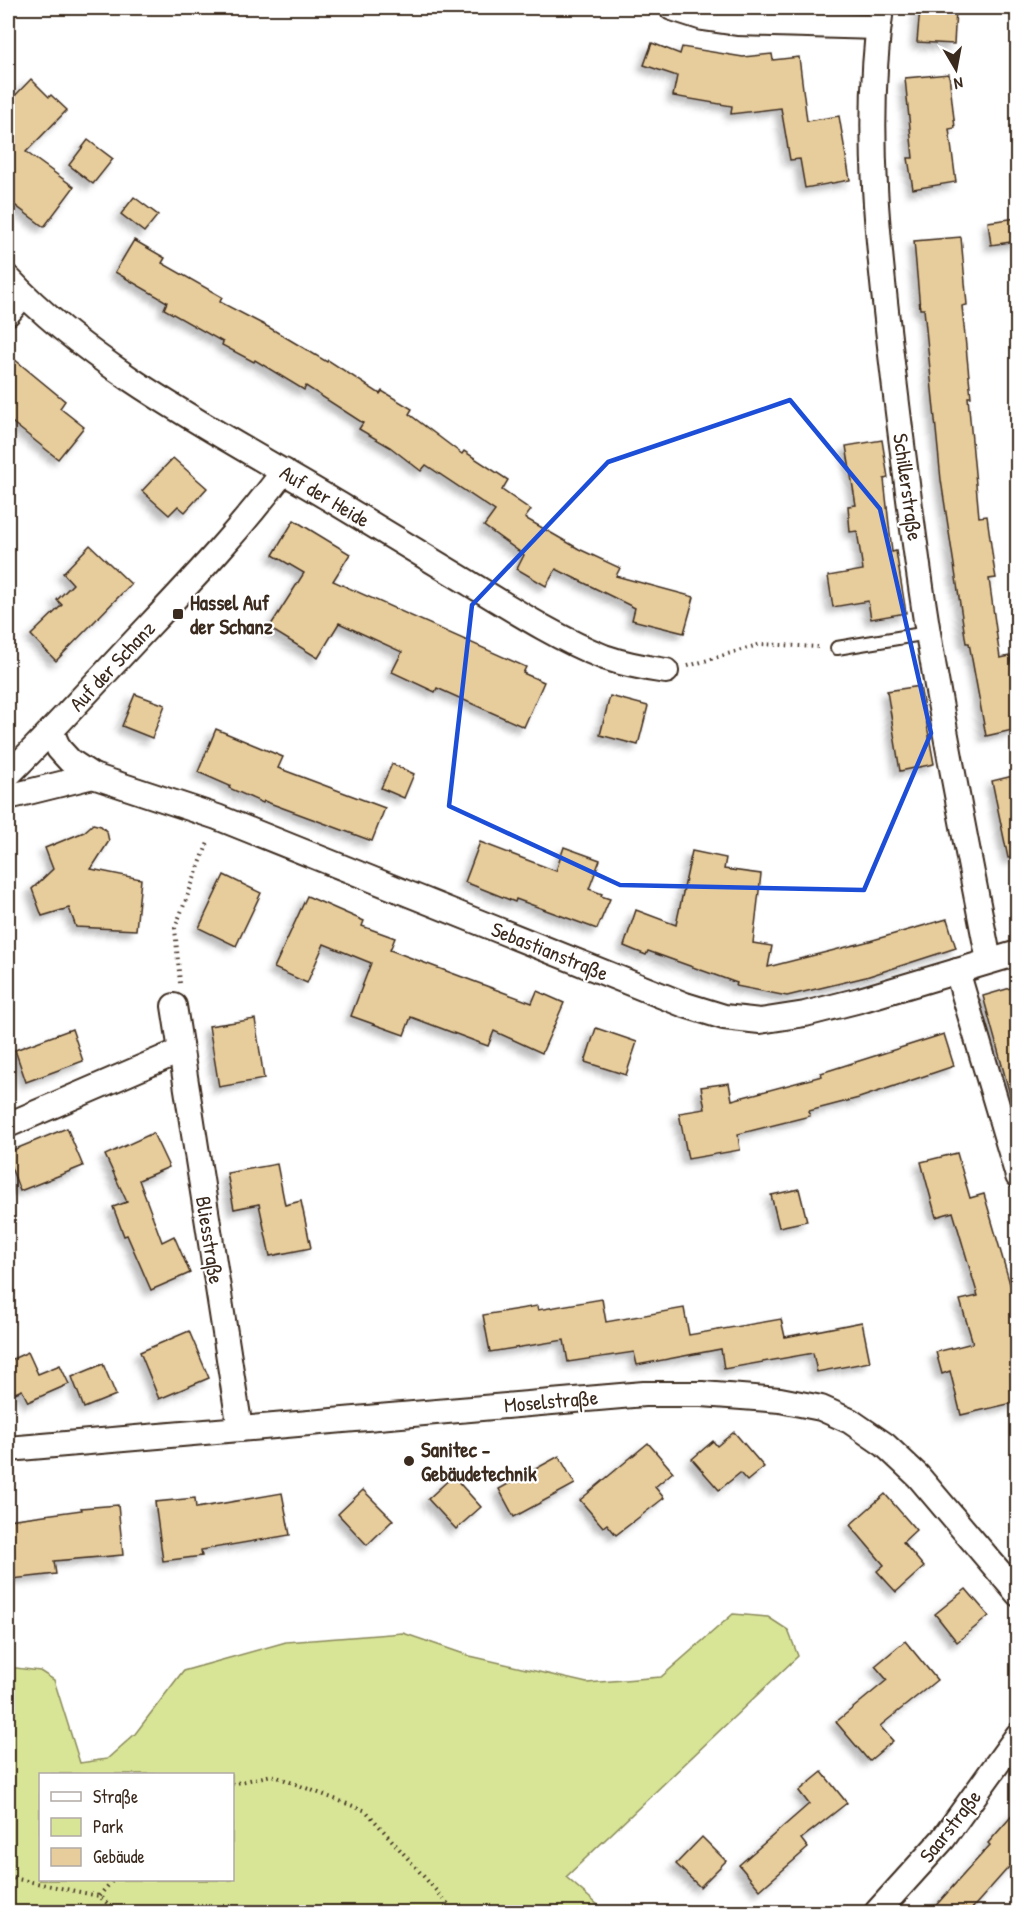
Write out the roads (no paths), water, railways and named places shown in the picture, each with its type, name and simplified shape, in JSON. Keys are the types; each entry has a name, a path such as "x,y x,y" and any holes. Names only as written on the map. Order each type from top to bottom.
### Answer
{"street":[{"path":"672,8 703,18 737,23 880,17"},
{"name":"Schillerstraße","path":"880,17 874,91 874,172 879,241 904,469 928,633 957,799 989,961"},
{"path":"8,313 15,287"},
{"name":"Auf der Heide","path":"15,287 70,334 123,374 506,606 604,657 635,666 666,671"},
{"name":"Auf der Schanz","path":"8,775 237,531 284,471"},
{"name":"Sebastianstraße","path":"51,731 59,749 70,761 93,776 218,817 685,1005 724,1017 760,1021 805,1014 1017,953"},
{"path":"8,797 93,776"},
{"path":"957,971 1017,1176"},
{"name":"Bliesstraße","path":"174,1006 240,1429"},
{"path":"8,1125 180,1051"},
{"name":"Moselstraße","path":"8,1449 644,1394 702,1394 780,1400 821,1408 850,1421 885,1445 918,1476 1017,1594"},
{"name":"Saarstraße","path":"877,1912 943,1839 1017,1735"}],"lane":[{"path":"837,648 928,633"}],"place":[{"name":"Hassel Auf der Schanz","path":"178,614"},
{"name":"Sanitec - Gebäudetechnik","path":"409,1461"}]}
